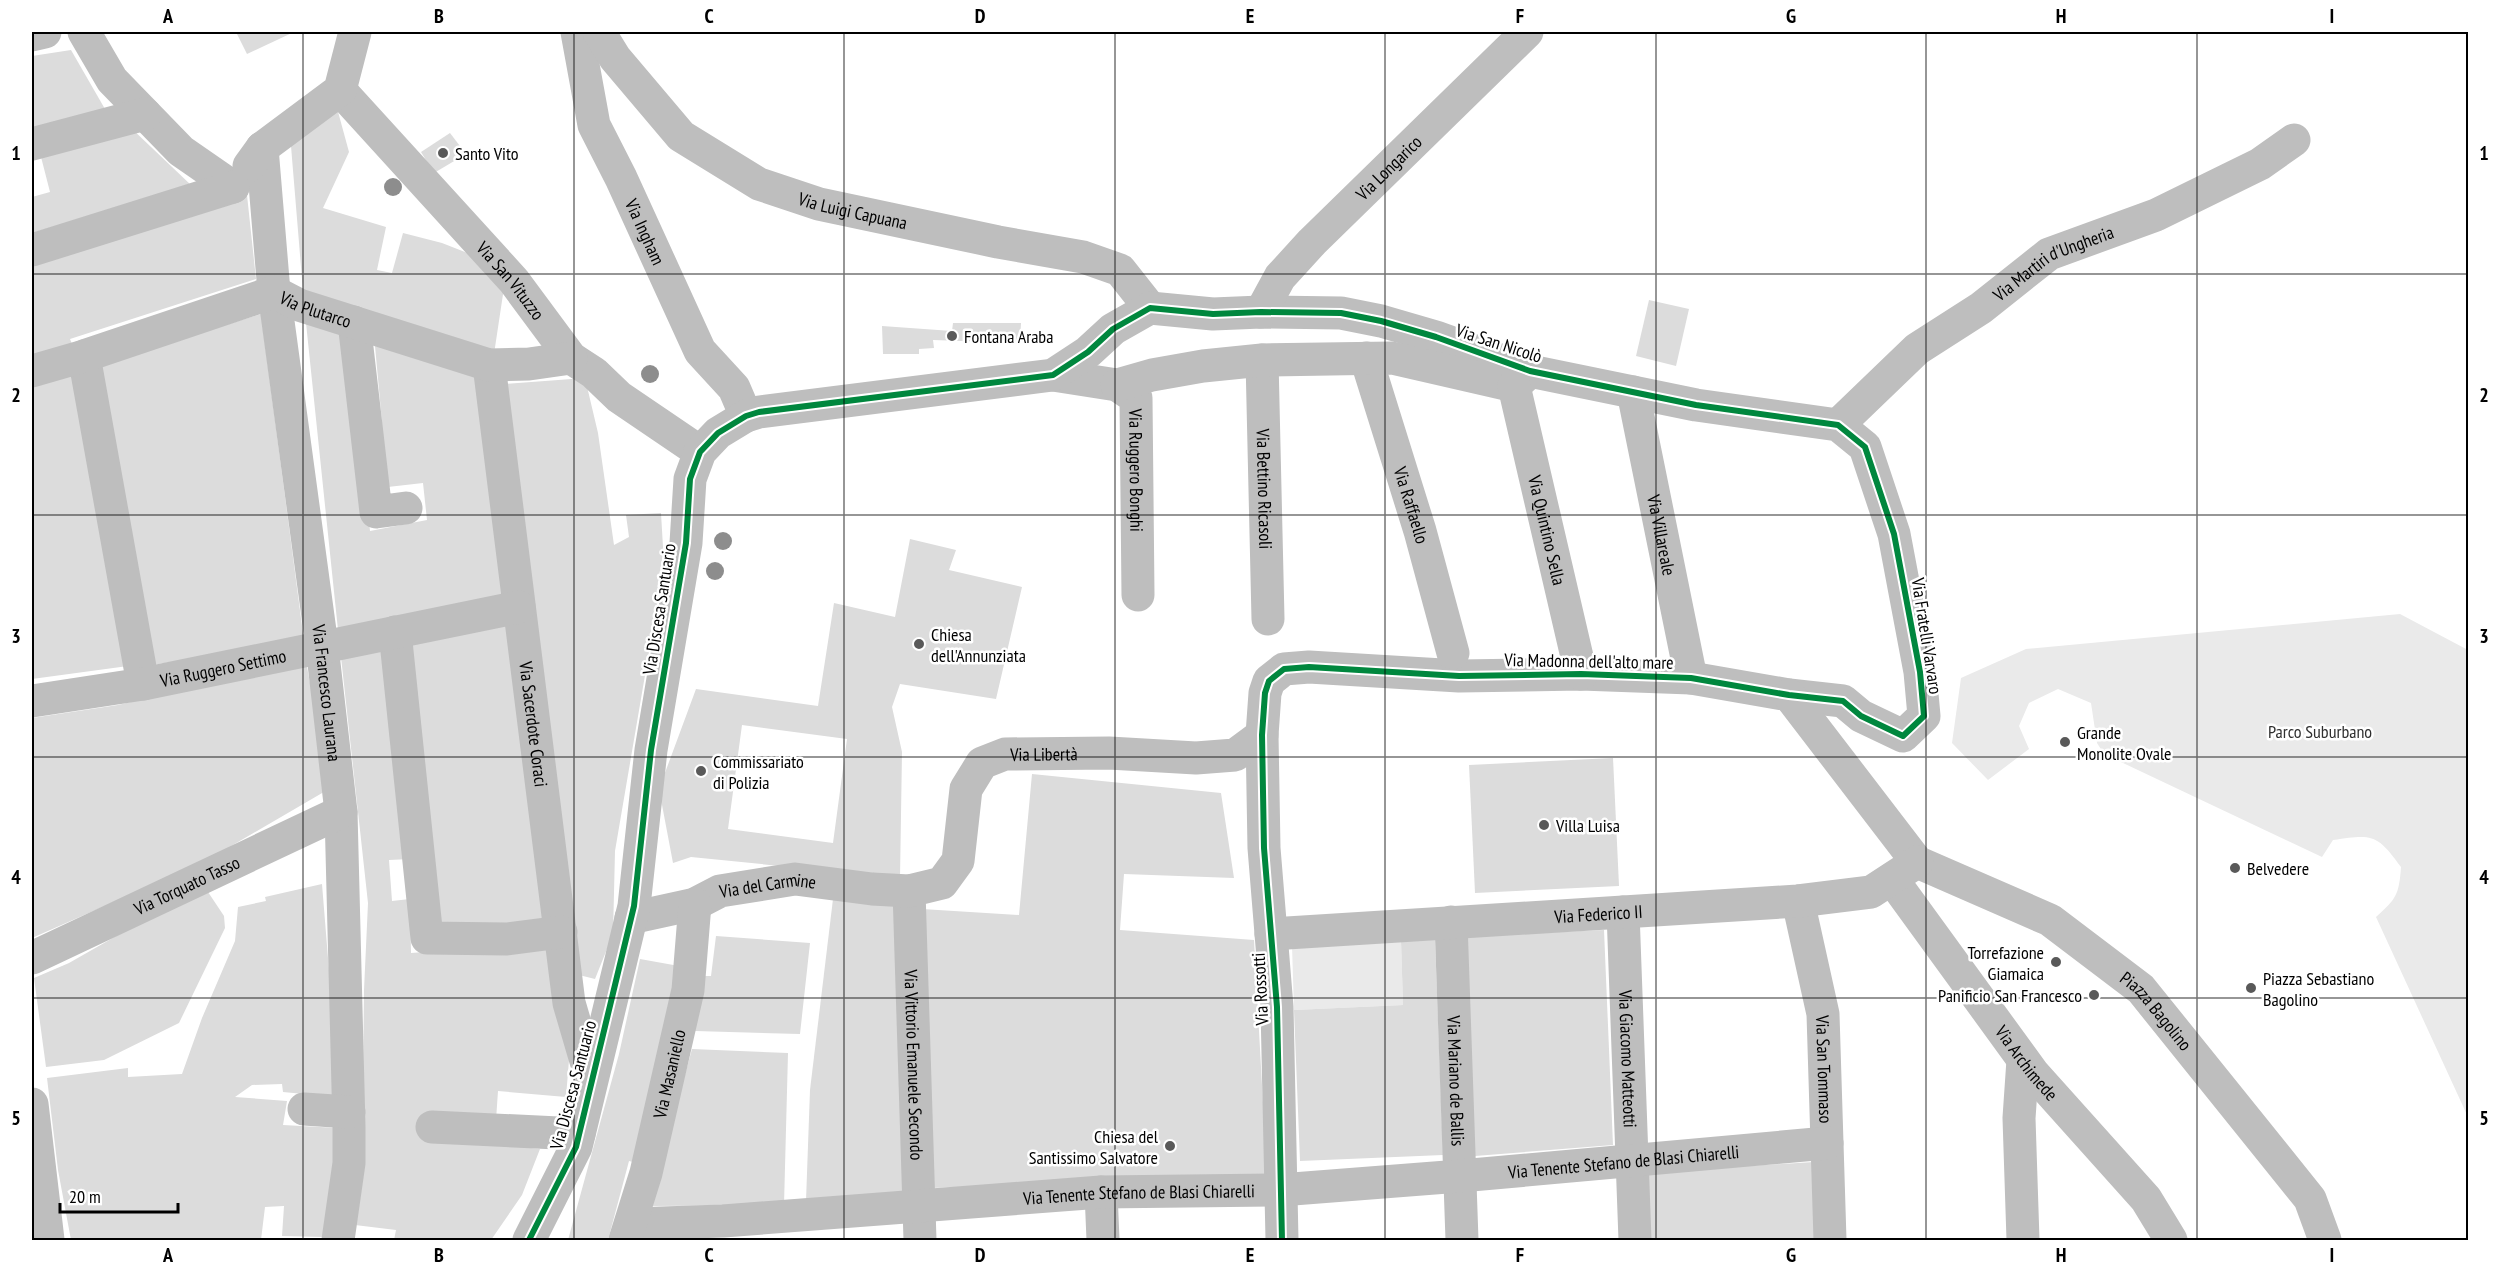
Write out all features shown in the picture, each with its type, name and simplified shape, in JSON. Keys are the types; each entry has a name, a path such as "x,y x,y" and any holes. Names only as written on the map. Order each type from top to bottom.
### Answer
{"street":[{"path":"32,34 45,32"},
{"path":"84,32 112,80 181,151 233,187"},
{"path":"32,250 233,187 262,148 340,90 355,32"},
{"name":"Via Ingham","path":"578,32 594,125 621,178 699,351 734,388 746,416"},
{"name":"Via Luigi Capuana","path":"599,32 615,58 681,136 759,184 819,204 998,242 1083,257 1120,270 1150,308"},
{"name":"Via Longarico","path":"1261,312 1280,277 1312,242 1527,32"},
{"name":"Via San Vituzzo","path":"340,90 514,281 571,358 594,373 619,397 699,452"},
{"path":"32,144 145,114"},
{"name":"Via Martiri d'Ungheria","path":"1838,426 1917,349 1982,308 2049,254 2157,215 2260,164 2294,140"},
{"name":"Via Francesco Laurana","path":"262,148 274,292 322,646 341,812 349,1163 343,1221 338,1240"},
{"name":"Via Plutarco","path":"32,371 84,356 274,292 299,305 489,365 529,364 571,358"},
{"name":"Via Discesa Santuario","path":"529,1240 576,1148 631,918 651,750 686,543 690,479 699,452 718,433 746,416 759,412 1053,375 1088,352 1113,329 1150,308"},
{"name":"Via San Nicolò","path":"1150,308 1213,314 1341,313 1381,321 1436,337 1522,378 1634,392 1696,405 1838,426"},
{"path":"354,322 376,512 406,508"},
{"path":"84,356 143,684"},
{"path":"1117,385 1172,372 1262,360 1366,358 1392,358 1522,378"},
{"name":"Via Raffaello","path":"1366,358 1420,531 1456,664"},
{"name":"Via Bettino Ricasoli","path":"1262,360 1268,619"},
{"name":"Via Sacerdote Coraci","path":"489,365 569,1003 592,1081"},
{"name":"Via Ruggero Bonghi","path":"1053,375 1117,385 1136,399 1138,595"},
{"name":"Via Quintino Sella","path":"1522,378 1581,674"},
{"name":"Via Villareale","path":"1634,392 1691,678"},
{"name":"Via Fratelli Varvaro","path":"1789,695 1843,701 1861,716 1903,736 1924,716 1920,672 1894,534 1865,447 1838,426"},
{"name":"Via Ruggero Settimo","path":"32,701 143,684 519,607"},
{"path":"395,632 427,938 507,939 561,932"},
{"name":"Via Madonna dell'alto mare","path":"1262,735 1265,693 1269,681 1284,669 1310,667 1456,664 1581,674 1691,678 1789,695"},
{"path":"1789,695 1905,870"},
{"name":"Via Libertà","path":"909,891 942,883 958,861 966,789 982,763 1005,754 1109,753 1196,758 1235,755 1262,735"},
{"name":"Via Rossotti","path":"1262,735 1264,848 1277,1007 1282,1240"},
{"name":"Via Torquato Tasso","path":"32,957 341,812"},
{"name":"Via Federico II","path":"1271,934 1798,901 1871,892 1905,870"},
{"name":"Via Archimede","path":"1905,870 2023,1060 2146,1199 2171,1240"},
{"name":"Piazza Bagolino","path":"1905,870 2050,920 2141,990 2310,1199 2325,1240"},
{"name":"Via del Carmine","path":"631,918 695,904 720,891 795,879 872,889 909,891"},
{"name":"Via Vittorio Emanuele Secondo","path":"909,891 921,1240"},
{"name":"Via San Tommaso","path":"1798,901 1823,1014 1830,1240"},
{"name":"Via Masaniello","path":"628,1232 646,1173 688,990 695,904"},
{"name":"Via Giacomo Matteotti","path":"1623,912 1635,1240"},
{"name":"Via Mariano de Ballis","path":"1451,922 1462,1240"},
{"path":"2023,1060 2019,1118 2023,1240"},
{"path":"32,1104 48,1240"},
{"path":"304,1109 349,1112"},
{"path":"432,1127 579,1134"},
{"name":"Via Tenente Stefano de Blasi Chiarelli","path":"628,1232 723,1221 1101,1192 1280,1190 1827,1143"},
{"path":"1101,1192 1103,1240"}],"green space":[{"name":"Parco Suburbano","path":"2400,614 2468,650 2468,1117 2376,917 2395,896 2401,867 2379,842 2366,837 2333,840 2322,857 2104,754 2097,743 2091,703 2058,689 2029,703 2019,726 2029,749 1988,780 1952,743 1961,678 2026,649"},
{"path":"1401,941 1403,1005 1294,1010 1292,945"}],"building":[{"path":"236,32 294,32 247,54"},
{"path":"71,50 109,116 32,136 32,56"},
{"path":"337,108 349,152 323,208 386,227 377,270 392,273 403,233 442,243 470,254 505,281 494,354 303,291 290,134"},
{"path":"130,127 192,186 32,233 32,197 50,192 40,153"},
{"name":"Santo Vito","path":"450,133 466,154 434,173 421,152"},
{"path":"247,195 256,279 70,339 72,344 32,355 32,262"},
{"path":"1649,300 1689,309 1676,366 1636,356"},
{"path":"261,314 304,641 152,665 99,365"},
{"path":"306,323 350,337 370,531 427,520 423,483 379,488 372,425 382,422 375,346 476,368 505,594 338,630"},
{"name":"Fontana Araba","path":"953,323 1021,323 1020,343 933,340 934,348 919,349 919,354 883,354 882,326 952,331"},
{"path":"79,372 128,666 32,679 32,386"},
{"path":"585,378 598,433 614,545 629,537 626,515 661,513 664,564 615,851 613,934 595,979 579,975 504,384"},
{"name":"Commissariato di Polizia","path":"910,539 956,550 949,570 1022,587 996,699 900,684 892,707 902,752 900,878 691,857 673,863 659,789 696,689 818,706 834,603 895,617","holes":["742,725 847,739 833,843 728,829"]},
{"path":"507,617 548,926 435,930 407,643"},
{"path":"386,647 410,859 389,860 392,901 410,899 411,953 548,943 569,1060 566,1097 498,1091 496,1120 419,1136 540,1149 522,1195 491,1240 394,1240 396,1230 355,1225 362,1167 364,990 368,903 341,657"},
{"path":"306,661 329,789 202,863 32,938 32,718 118,705"},
{"name":"Villa Luisa","path":"1613,758 1619,886 1475,893 1469,765"},
{"path":"1032,774 1221,793 1234,878 1124,874 1120,930 1254,940 1267,1176 931,1188 922,909 1019,915"},
{"path":"322,884 331,995 335,1097 283,1092 282,1084 252,1085 235,1097 287,1101 283,1125 338,1128 323,1237 282,1236 284,1206 265,1207 261,1240 71,1240 58,1170 47,1078 128,1068 128,1077 182,1074 202,1018 235,941 238,907 266,901 265,897"},
{"path":"204,886 224,916 225,928 179,1023 104,1060 46,1067 34,978 69,963"},
{"path":"833,899 901,905 905,1198 806,1201 810,1090"},
{"path":"1604,930 1613,1145 1475,1156 1465,936"},
{"path":"716,936 810,943 800,1034 695,1031 702,976 711,976"},
{"path":"1435,939 1443,1155 1300,1161 1294,1010 1403,1005 1401,941"},
{"path":"640,959 679,966 641,1164 629,1161 608,1240 568,1240 619,1054"},
{"path":"692,1049 788,1053 784,1205 649,1206"},
{"path":"1814,1162 1816,1240 1649,1240 1646,1172"}],"cycle path":[{"path":"529,1240 576,1147 634,906 651,750 686,543 690,479 700,452 718,433 746,416 759,412 1053,375 1088,352 1113,329 1150,308 1213,314 1341,313 1381,321 1436,337 1530,371 1696,405 1838,425 1865,447 1894,534 1920,672 1924,716 1903,736 1861,716 1843,701 1789,695 1691,678 1581,674 1459,676 1309,667 1284,669 1269,681 1265,693 1262,735 1264,848 1277,1007 1282,1240"}],"place":[{"name":"Santo Vito","path":"443,153"},
{"name":"Fontana Araba","path":"952,336"},
{"name":"Chiesa dell'Annunziata","path":"919,644"},
{"name":"Grande Monolite Ovale","path":"2065,742"},
{"name":"Commissariato di Polizia","path":"701,771"},
{"name":"Villa Luisa","path":"1544,825"},
{"name":"Belvedere","path":"2235,868"},
{"name":"Torrefazione Giamaica","path":"2056,962"},
{"name":"Piazza Sebastiano Bagolino","path":"2251,988"},
{"name":"Panificio San Francesco","path":"2094,995"},
{"name":"Chiesa del Santissimo Salvatore","path":"1170,1146"}]}
